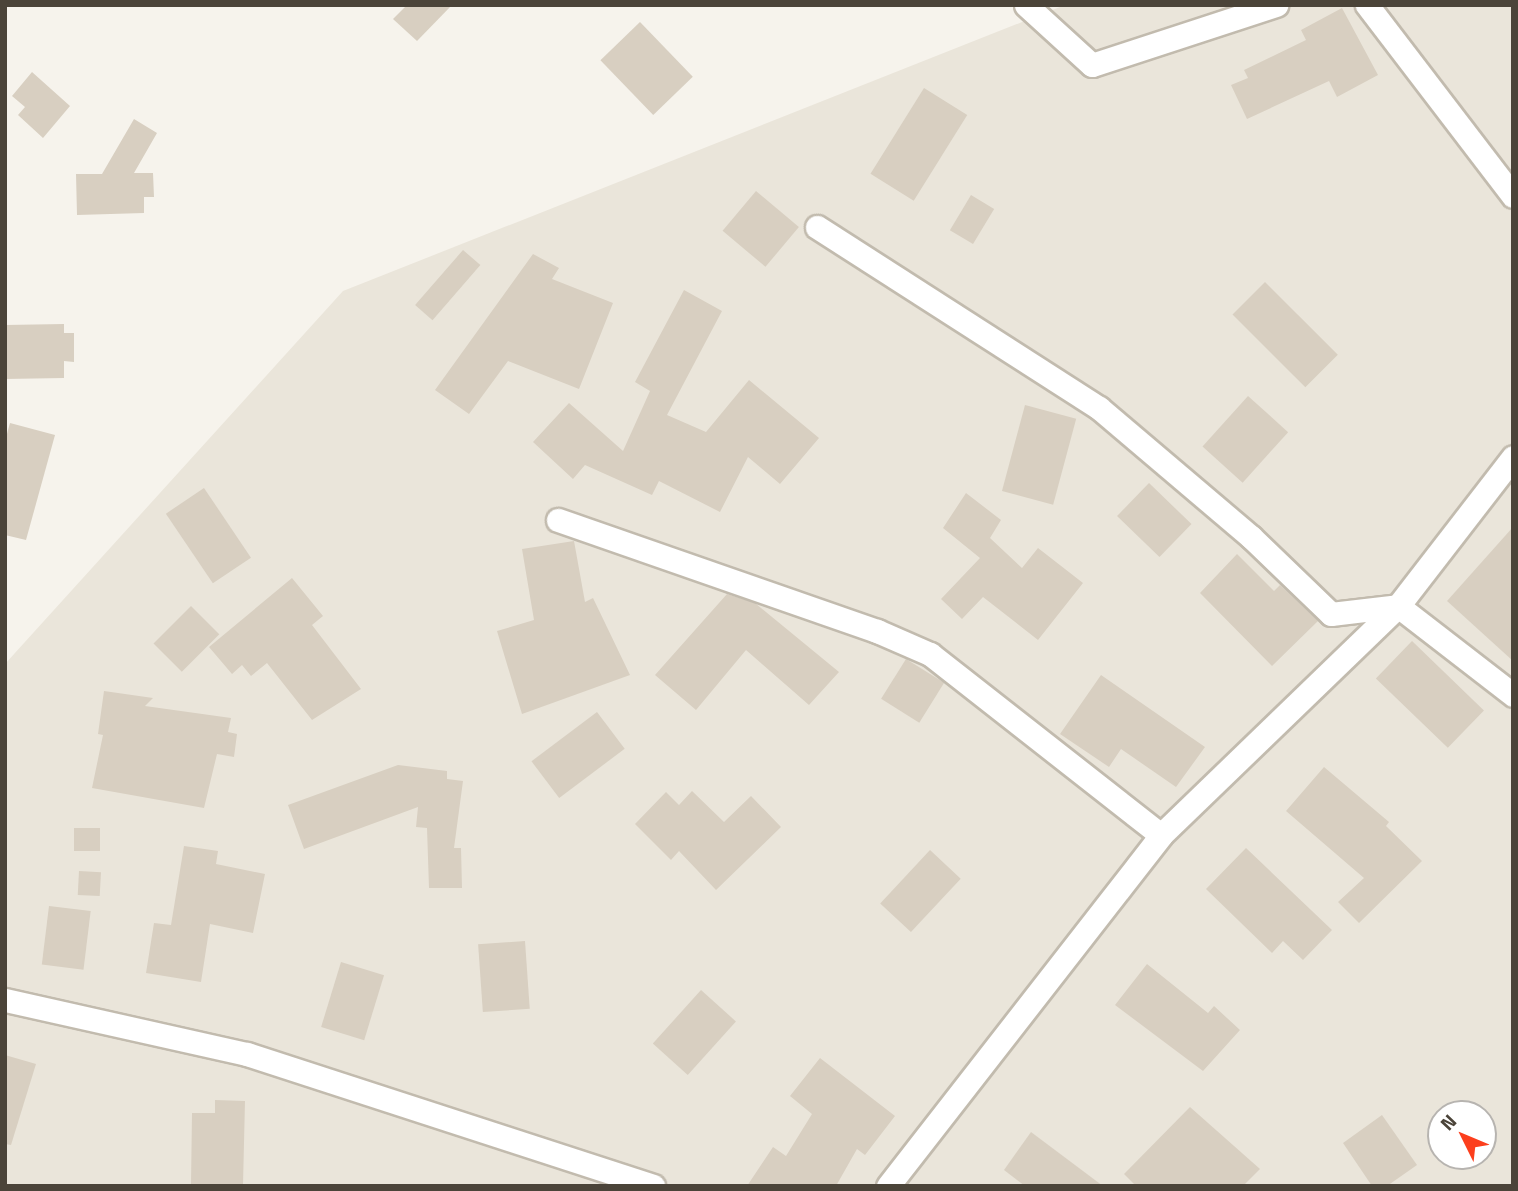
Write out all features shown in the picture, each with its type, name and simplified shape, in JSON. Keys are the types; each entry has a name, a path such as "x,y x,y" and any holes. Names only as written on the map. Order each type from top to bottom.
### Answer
{"street":[{"path":"1026,5 1092,65 1276,5"},
{"path":"1367,5 1513,196"},
{"path":"817,227 1099,408 1251,537 1331,614 1398,606 1513,695"},
{"path":"888,1186 1161,835 1398,606 1513,457"},
{"path":"558,520 877,631 930,654 1161,835"},
{"path":"5,1000 247,1054 653,1186"}],"shaded area":[{"path":"1065,5 1513,5 1513,1186 5,1186 5,664 343,291"}],"building":[{"path":"407,5 452,5 417,41 393,19"},
{"path":"1342,8 1378,75 1337,97 1329,81 1247,119 1231,85 1248,78 1244,70 1306,40 1301,30"},
{"path":"640,22 693,77 653,115 600,60"},
{"path":"32,72 70,106 43,138 18,115 25,107 12,96"},
{"path":"924,88 967,115 914,201 870,174"},
{"path":"134,119 157,133 134,173 153,173 154,197 144,197 144,213 77,215 76,174 102,174"},
{"path":"756,191 799,227 765,267 723,231"},
{"path":"971,195 994,209 973,244 950,230"},
{"path":"463,250 480,265 432,320 415,305"},
{"path":"533,254 559,268 552,279 613,303 579,389 508,361 469,414 435,390"},
{"path":"1265,282 1338,355 1305,387 1232,315"},
{"path":"684,290 722,311 667,415 706,432 749,380 819,438 780,484 748,457 720,512 659,481 652,495 585,465 573,479 533,442 569,403 623,451 650,391 635,382"},
{"path":"64,324 64,333 74,333 74,362 64,361 64,378 5,379 5,325"},
{"path":"1248,396 1288,432 1243,483 1202,447"},
{"path":"1025,405 1076,419 1053,505 1002,491"},
{"path":"10,423 55,435 26,540 5,535 5,441"},
{"path":"1149,483 1191,524 1159,557 1117,516"},
{"path":"204,488 251,558 213,583 166,514"},
{"path":"966,493 1001,520 990,538 1022,568 1038,548 1083,583 1038,640 983,597 962,619 941,599 980,558 943,528"},
{"path":"1513,527 1513,661 1447,601"},
{"path":"574,541 585,602 593,598 630,675 522,714 497,631 534,620 522,549"},
{"path":"1237,554 1274,591 1280,585 1318,621 1272,666 1200,593"},
{"path":"292,578 323,616 312,625 361,689 312,720 267,663 251,676 242,665 232,674 209,647"},
{"path":"727,594 755,603 839,672 809,705 746,650 696,710 655,675"},
{"path":"191,606 219,634 182,672 154,643"},
{"path":"1412,641 1484,710 1448,748 1376,678"},
{"path":"906,659 944,683 919,723 881,699"},
{"path":"1101,675 1205,747 1176,787 1121,749 1109,767 1060,734"},
{"path":"104,691 153,698 145,706 231,718 228,732 237,734 234,757 217,754 204,808 92,788 103,735 98,734"},
{"path":"597,712 625,749 559,798 532,761"},
{"path":"398,765 447,771 447,779 463,781 454,848 461,848 462,888 429,888 427,828 416,827 418,807 304,849 288,805"},
{"path":"1324,767 1389,822 1386,826 1422,861 1359,923 1338,902 1364,878 1286,811"},
{"path":"692,791 724,822 751,796 781,827 716,890 679,851 671,860 635,824 666,792 679,805"},
{"path":"74,828 100,828 100,851 74,851"},
{"path":"184,846 218,851 216,864 265,874 253,933 210,924 201,982 146,973 154,923 171,925"},
{"path":"1246,848 1332,930 1303,960 1283,941 1272,953 1206,889"},
{"path":"930,850 961,879 911,932 880,903"},
{"path":"79,871 101,872 100,896 78,895"},
{"path":"49,906 91,911 83,970 42,965"},
{"path":"525,941 530,1009 483,1012 478,944"},
{"path":"341,962 384,975 364,1040 321,1027"},
{"path":"1147,964 1208,1013 1214,1006 1240,1030 1203,1071 1115,1005"},
{"path":"701,990 736,1021 688,1075 653,1044"},
{"path":"5,1055 36,1064 11,1145 5,1144"},
{"path":"820,1058 895,1116 865,1155 857,1149 836,1186 747,1186 773,1147 786,1156 812,1114 790,1096"},
{"path":"215,1100 245,1101 243,1185 191,1184 192,1113 215,1113"},
{"path":"1190,1107 1260,1169 1243,1186 1136,1186 1124,1174"},
{"path":"1382,1115 1417,1165 1387,1186 1372,1186 1343,1143"},
{"path":"1031,1132 1103,1186 1025,1186 1004,1170"}]}
